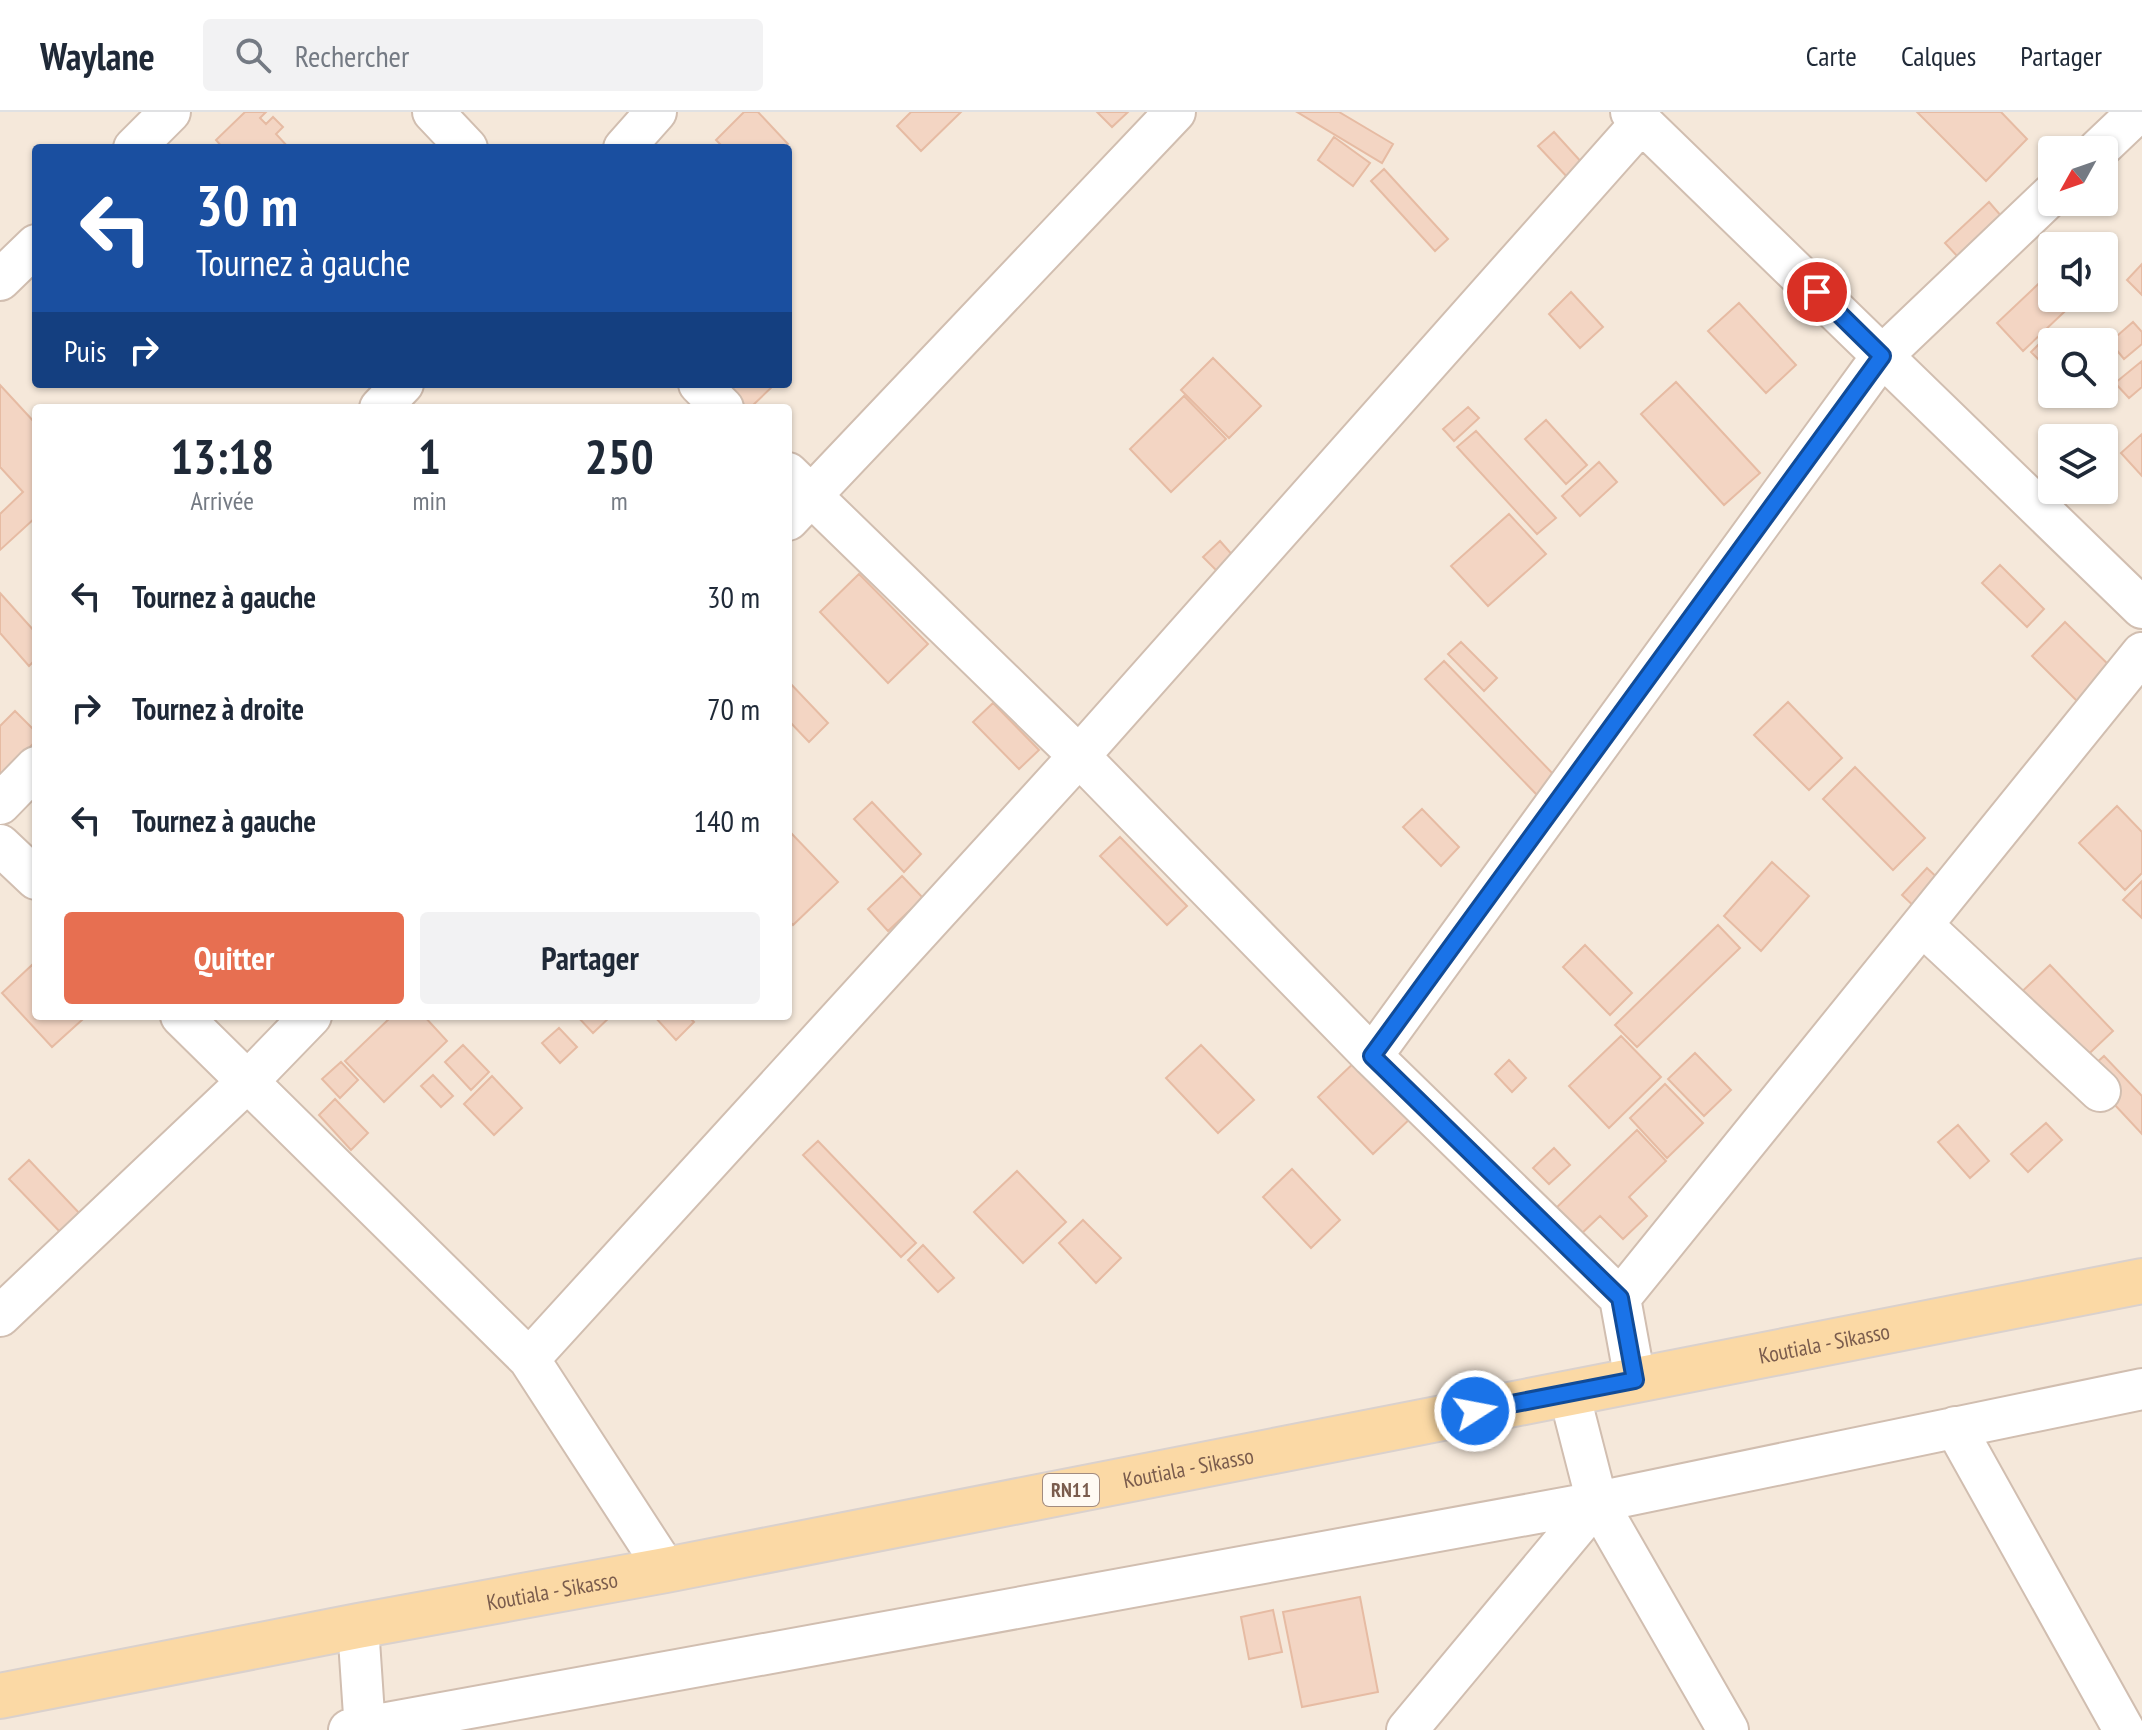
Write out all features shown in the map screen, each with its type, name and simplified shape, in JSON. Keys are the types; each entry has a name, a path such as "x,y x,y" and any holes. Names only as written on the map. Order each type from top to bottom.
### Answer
{"main road":[{"name":"Koutiala - Sikasso","path":"0,1696 666,1570 2142,1281"}],"street":[{"path":"138,144 170,112"},
{"path":"433,112 463,144"},
{"path":"628,144 656,112"},
{"path":"1175,112 796,496 1079,756 1372,1056 1620,1298 1635,1380"},
{"path":"2113,136 2138,112"},
{"path":"529,1359 1079,756 1636,117 2142,608"},
{"path":"1372,1056 1882,356 2038,207"},
{"path":"0,280 32,249"},
{"path":"384,404 399,388"},
{"path":"703,388 719,404"},
{"path":"1620,1298 2142,653"},
{"path":"0,804 32,771"},
{"path":"0,845 32,875"},
{"path":"1922,925 2100,1091"},
{"path":"185,1020 529,1359 666,1570"},
{"path":"0,1316 249,1080 307,1020"},
{"path":"358,1626 359,1729 1597,1502 2142,1389"},
{"path":"1569,1393 1597,1502 1728,1730"},
{"path":"1955,1427 2124,1730"},
{"path":"1407,1730 1597,1502"}],"shaded area":[{"path":"0,112 2142,112 2142,1730 0,1730"}],"building":[{"path":"245,112 266,112 260,118 266,124 273,117 283,127 276,134 285,144 220,144 216,140"},
{"path":"744,112 758,112 788,144 720,144 716,140"},
{"path":"911,112 961,112 921,151 897,126"},
{"path":"1097,112 1128,112 1112,127"},
{"path":"1297,112 1339,112 1393,144 1382,163"},
{"path":"1917,112 2001,112 2027,139 1986,181"},
{"path":"1554,132 1584,165 1569,179 1538,146"},
{"path":"1334,137 1370,163 1353,186 1318,160"},
{"path":"1384,169 1448,239 1435,251 1371,181"},
{"path":"1989,202 2002,217 1958,257 1945,243"},
{"path":"2142,264 2142,295 2127,280"},
{"path":"2038,284 2038,312 2064,312 2047,328 2038,328 2038,337 2023,351 1997,323"},
{"path":"1571,292 1603,327 1580,348 1549,314"},
{"path":"1739,303 1796,365 1766,393 1708,331"},
{"path":"2133,322 2142,332 2142,344 2124,359 2118,352 2118,335"},
{"path":"2038,345 2038,359 2031,352"},
{"path":"1213,358 1261,406 1229,438 1181,390"},
{"path":"2142,361 2142,387 2129,398 2118,386 2118,381"},
{"path":"1676,382 1760,473 1724,505 1641,414"},
{"path":"0,385 32,420 32,521 0,550 0,514 23,492 0,467"},
{"path":"724,388 771,388 754,404 740,404"},
{"path":"1184,396 1226,439 1171,492 1130,449"},
{"path":"1468,407 1479,418 1454,441 1443,429"},
{"path":"1546,420 1587,465 1566,484 1525,439"},
{"path":"1476,431 1556,518 1537,534 1457,447"},
{"path":"2142,434 2142,476 2121,453"},
{"path":"1599,462 1617,482 1580,516 1562,496"},
{"path":"1509,514 1546,554 1488,606 1451,566"},
{"path":"1220,541 1235,558 1219,573 1203,557"},
{"path":"2000,565 2044,609 2027,627 1982,583"},
{"path":"859,574 928,644 888,683 820,612"},
{"path":"0,593 32,629 32,663 29,666 0,633"},
{"path":"2065,622 2116,672 2082,706 2032,656"},
{"path":"1461,642 1497,678 1484,691 1448,654"},
{"path":"1444,661 1556,777 1537,795 1425,679"},
{"path":"792,685 828,723 809,742 792,724"},
{"path":"1788,702 1842,758 1809,790 1754,735"},
{"path":"993,703 1039,750 1019,769 973,722"},
{"path":"15,711 32,728 32,745 0,776 0,726"},
{"path":"1855,767 1925,838 1893,870 1823,799"},
{"path":"872,802 921,854 904,872 854,819"},
{"path":"2117,806 2142,832 2142,873 2125,890 2079,843"},
{"path":"1422,809 1459,847 1441,866 1403,827"},
{"path":"792,834 838,882 792,924"},
{"path":"1120,837 1187,906 1167,925 1100,856"},
{"path":"1772,862 1809,896 1761,951 1724,916"},
{"path":"1927,868 1944,884 1919,911 1902,895"},
{"path":"902,876 923,898 888,931 868,909"},
{"path":"2142,881 2142,918 2123,900"},
{"path":"1718,925 1740,948 1637,1047 1615,1025"},
{"path":"1585,945 1632,993 1610,1015 1563,967"},
{"path":"32,965 32,1020 82,1020 52,1047 2,993"},
{"path":"2050,965 2113,1031 2076,1066 2013,1000"},
{"path":"388,1020 428,1020 447,1041 384,1102 345,1061"},
{"path":"581,1020 607,1020 593,1033"},
{"path":"658,1020 694,1022 676,1040"},
{"path":"559,1028 577,1047 560,1063 542,1043"},
{"path":"1621,1036 1661,1077 1609,1128 1569,1086"},
{"path":"463,1045 489,1072 471,1090 445,1062"},
{"path":"1201,1045 1254,1100 1218,1133 1166,1078"},
{"path":"1695,1053 1731,1090 1704,1116 1668,1079"},
{"path":"2104,1056 2142,1096 2142,1134 2085,1073"},
{"path":"1359,1058 1414,1115 1373,1154 1318,1097"},
{"path":"1509,1060 1526,1078 1512,1092 1495,1074"},
{"path":"341,1062 358,1080 340,1098 322,1079"},
{"path":"433,1075 453,1096 441,1107 421,1086"},
{"path":"492,1076 522,1108 494,1135 464,1104"},
{"path":"1665,1084 1703,1123 1667,1158 1630,1118"},
{"path":"335,1099 368,1133 351,1150 319,1115"},
{"path":"2046,1123 2062,1140 2028,1172 2011,1154"},
{"path":"1958,1125 1989,1161 1970,1178 1938,1142"},
{"path":"1637,1130 1666,1161 1629,1197 1647,1216 1623,1239 1600,1216 1580,1235 1555,1209"},
{"path":"818,1141 916,1243 901,1257 803,1155"},
{"path":"1554,1148 1570,1165 1549,1184 1533,1168"},
{"path":"29,1160 82,1216 63,1235 9,1179"},
{"path":"1292,1169 1340,1220 1311,1248 1263,1197"},
{"path":"1017,1171 1066,1222 1023,1263 974,1212"},
{"path":"1083,1220 1121,1258 1096,1283 1059,1243"},
{"path":"923,1245 954,1278 938,1292 908,1260"},
{"path":"1360,1597 1378,1692 1302,1707 1283,1612"},
{"path":"1273,1610 1282,1652 1249,1659 1241,1617"}],"route":[{"path":"1475,1411 1635,1380 1620,1298 1372,1056 1882,356 1817,292"}]}
